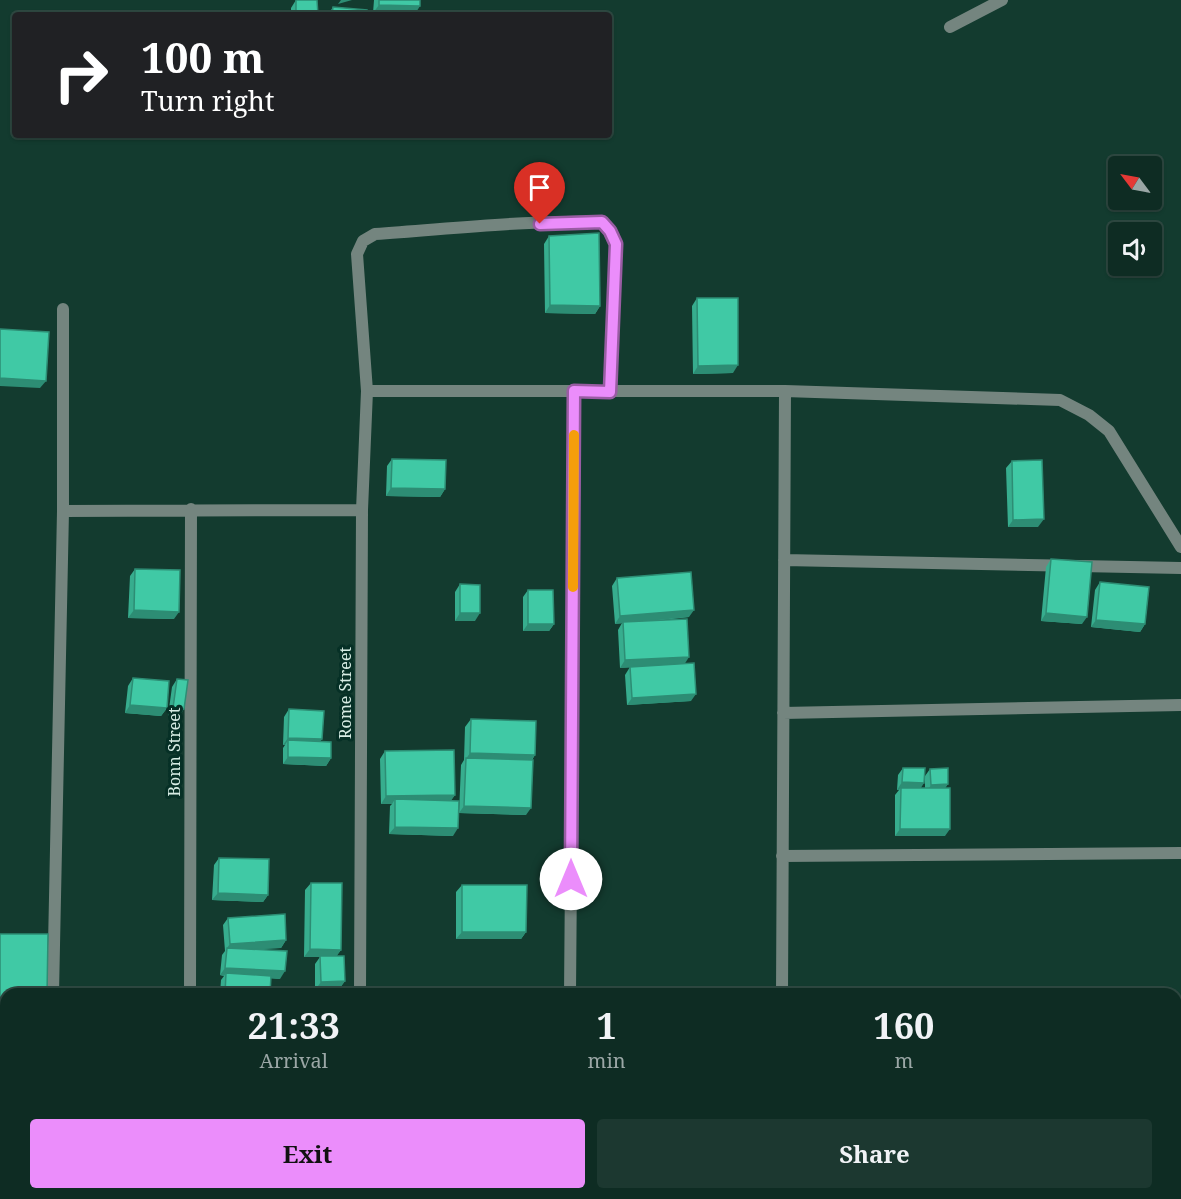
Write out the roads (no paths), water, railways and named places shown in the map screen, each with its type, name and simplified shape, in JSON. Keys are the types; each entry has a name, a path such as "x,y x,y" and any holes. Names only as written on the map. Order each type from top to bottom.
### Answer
{"street":[{"path":"950,27 1002,0"},
{"name":"Rome Street","path":"360,988 362,510 367,391 357,254 363,241 375,234 602,222 610,231 616,244 610,392"},
{"path":"52,988 63,511 63,309"},
{"path":"367,391 785,391 1060,400 1089,415 1109,431 1181,548"},
{"path":"570,988 574,391"},
{"path":"782,988 785,391"},
{"name":"Bonn Street","path":"190,988 191,509"},
{"path":"63,511 362,510"},
{"path":"784,560 1181,568"},
{"path":"783,713 1181,705"},
{"path":"782,856 1181,853"}]}
